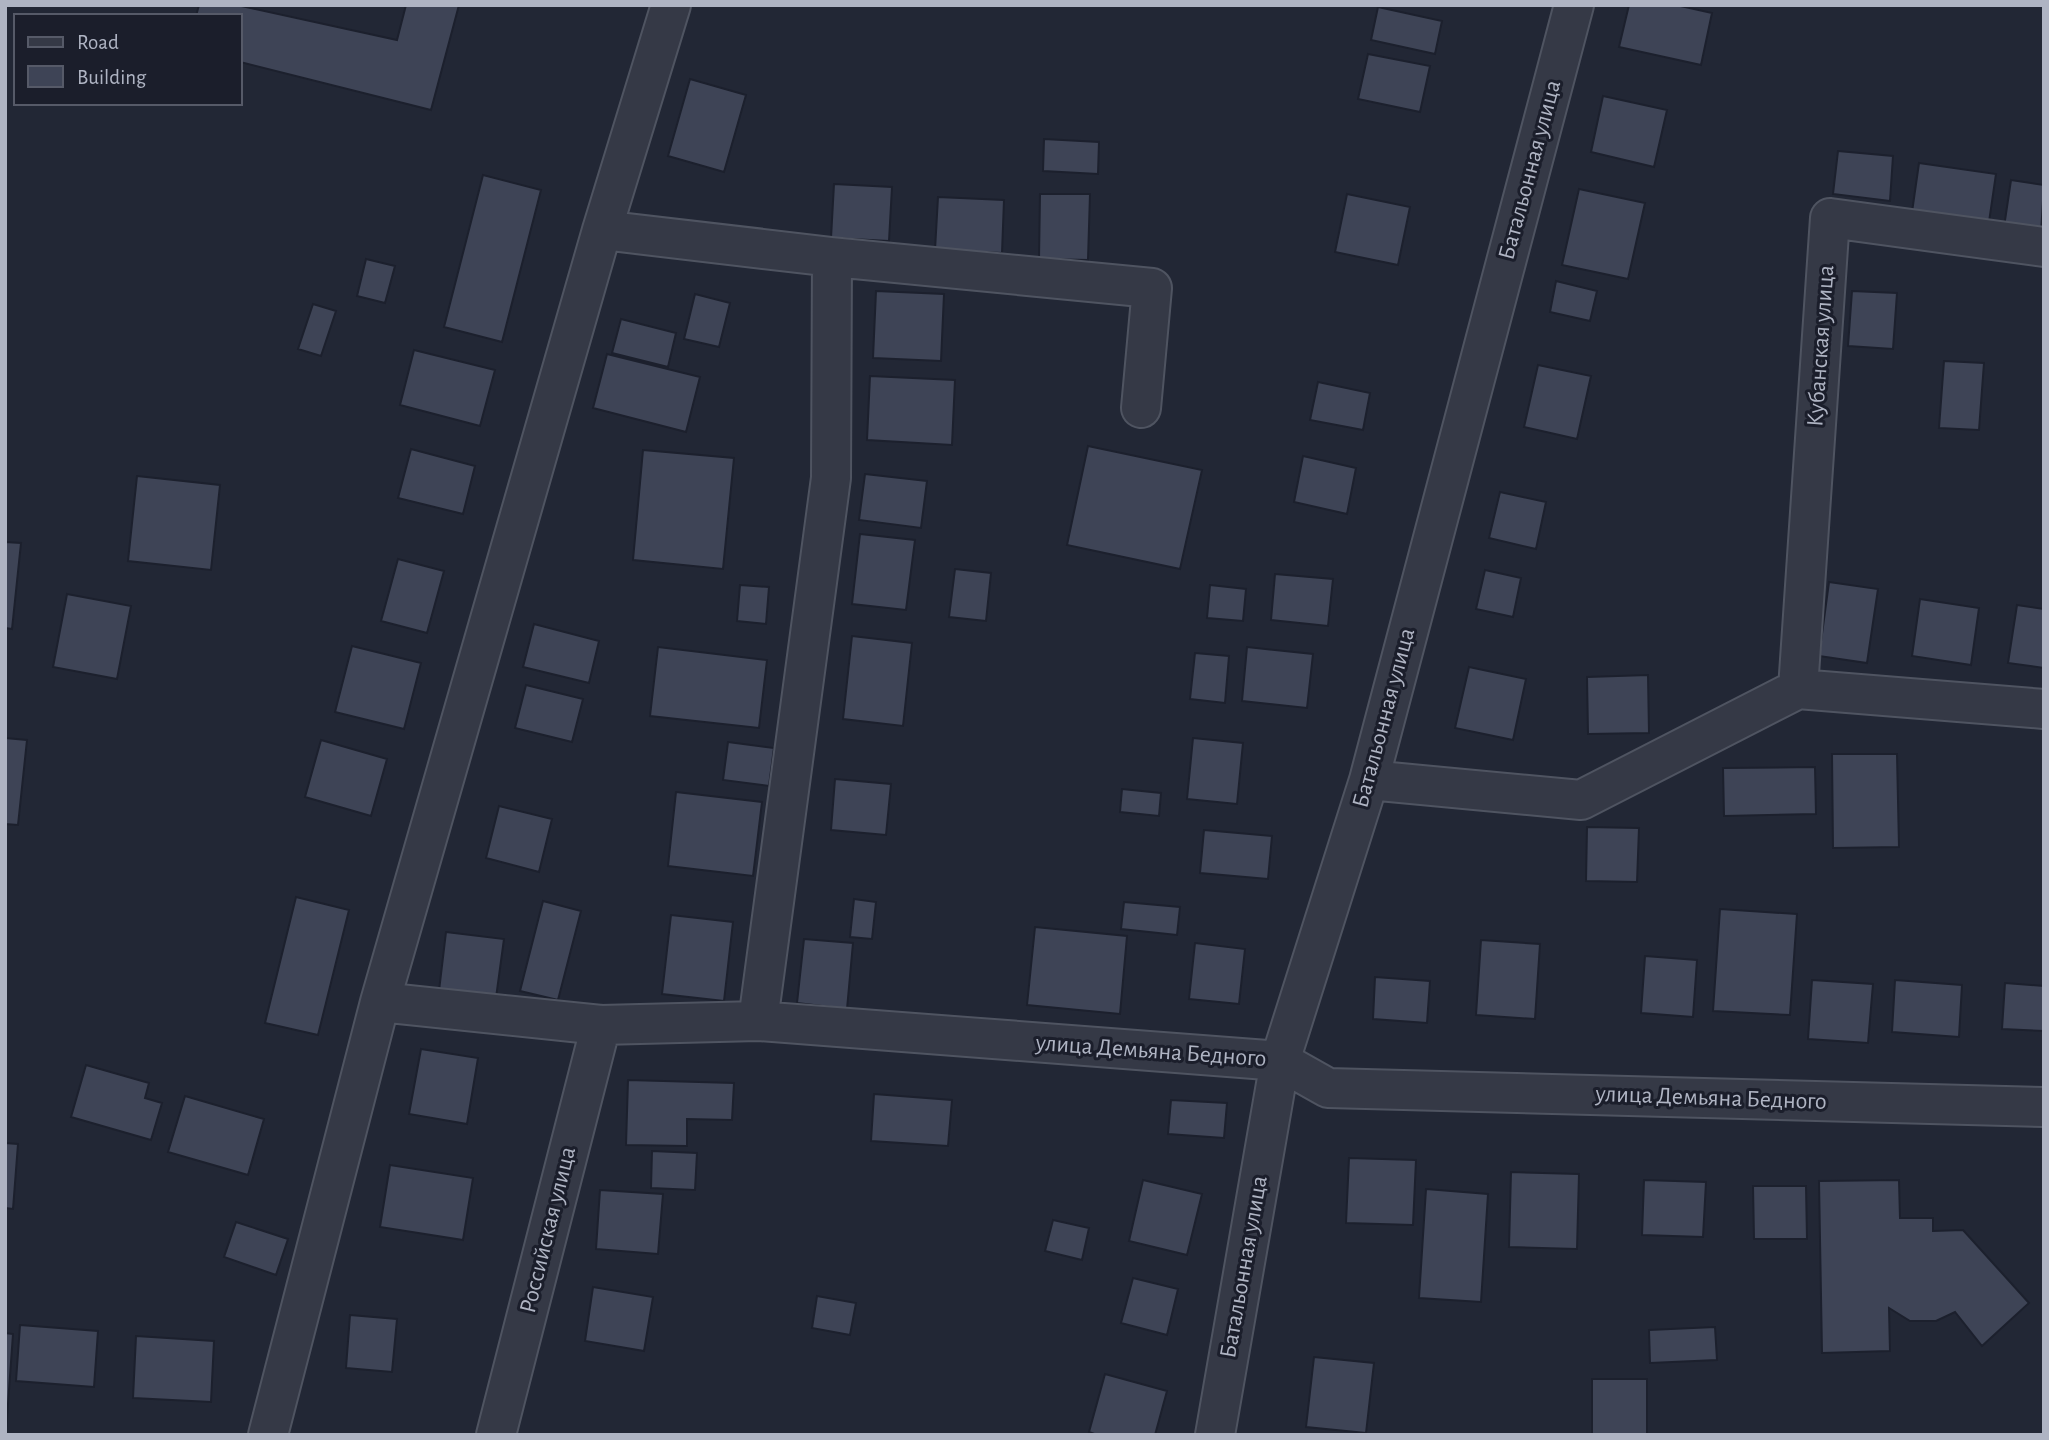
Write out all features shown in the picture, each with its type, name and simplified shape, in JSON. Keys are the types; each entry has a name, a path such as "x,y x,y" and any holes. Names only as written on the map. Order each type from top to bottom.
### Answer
{"street":[{"path":"268,1435 380,1002 602,230 671,5"},
{"name":"Батальонная улица","path":"1215,1435 1280,1061 1369,780 1574,5"},
{"name":"Кубанская улица","path":"1798,689 1830,218 2044,247"},
{"path":"602,230 832,257 1152,288 1141,408"},
{"path":"758,1021 831,478 832,257"},
{"path":"1369,780 1581,800 1798,689 2044,709"},
{"name":"улица Демьяна Бедного","path":"380,1002 601,1025 758,1021 1280,1061 1328,1088 2044,1107"},
{"name":"Российская улица","path":"496,1435 601,1025"}],"building":[{"path":"199,5 237,5 397,40 406,5 459,5 431,110 242,63 242,14 197,14"},
{"path":"1629,5 1676,5 1712,13 1701,65 1619,47"},
{"path":"1378,7 1442,21 1435,54 1371,40"},
{"path":"1368,54 1430,66 1420,112 1358,99"},
{"path":"690,79 746,95 724,172 668,156"},
{"path":"1603,96 1667,110 1654,167 1591,152"},
{"path":"1044,139 1099,142 1098,174 1043,171"},
{"path":"1838,151 1893,156 1890,201 1833,194"},
{"path":"1919,163 1996,174 1988,229 1911,219"},
{"path":"483,175 541,190 502,342 444,327"},
{"path":"2011,180 2044,185 2041,233 2004,227"},
{"path":"834,184 892,187 889,241 831,238"},
{"path":"1579,189 1645,203 1628,279 1562,265"},
{"path":"1040,194 1090,194 1088,260 1039,259"},
{"path":"1347,194 1410,207 1398,265 1335,252"},
{"path":"938,197 1004,200 1002,253 935,250"},
{"path":"366,259 395,266 385,303 357,296"},
{"path":"1556,281 1597,291 1590,321 1550,312"},
{"path":"876,291 944,294 941,361 873,358"},
{"path":"1852,291 1897,293 1893,349 1848,346"},
{"path":"695,294 730,303 719,347 684,339"},
{"path":"313,304 336,311 321,356 298,349"},
{"path":"621,319 676,333 668,367 612,353"},
{"path":"414,350 495,370 480,426 400,405"},
{"path":"607,354 700,377 686,432 593,408"},
{"path":"1944,361 1984,363 1979,430 1939,428"},
{"path":"1538,365 1591,376 1577,439 1524,427"},
{"path":"870,376 955,380 952,445 867,440"},
{"path":"1318,382 1370,393 1363,430 1310,420"},
{"path":"1088,446 1202,470 1180,569 1067,545"},
{"path":"411,449 475,466 463,514 398,498"},
{"path":"643,450 734,458 723,569 633,560"},
{"path":"1303,456 1356,468 1347,514 1294,502"},
{"path":"865,474 927,481 921,528 859,520"},
{"path":"137,476 220,485 211,570 128,561"},
{"path":"1500,492 1546,502 1536,549 1489,538"},
{"path":"860,534 915,540 906,610 852,604"},
{"path":"5,542 21,543 12,629 5,628"},
{"path":"398,559 444,571 427,633 381,621"},
{"path":"955,569 991,573 986,621 949,617"},
{"path":"1485,570 1521,578 1513,617 1476,609"},
{"path":"1275,574 1333,579 1328,626 1271,620"},
{"path":"1829,582 1878,589 1867,663 1819,656"},
{"path":"740,585 769,587 766,624 737,621"},
{"path":"1210,585 1246,589 1243,621 1207,618"},
{"path":"67,594 131,606 117,679 53,667"},
{"path":"1920,599 1979,608 1971,665 1912,656"},
{"path":"2017,605 2044,609 2044,668 2008,663"},
{"path":"534,624 599,641 589,683 523,667"},
{"path":"852,636 912,643 903,726 843,719"},
{"path":"352,646 421,663 404,729 335,712"},
{"path":"658,647 767,660 759,728 650,716"},
{"path":"1247,647 1313,654 1307,708 1242,701"},
{"path":"1195,653 1229,656 1225,703 1190,699"},
{"path":"1469,667 1526,679 1513,740 1455,728"},
{"path":"1648,675 1649,733 1588,734 1587,677"},
{"path":"526,685 583,699 572,742 515,728"},
{"path":"5,738 27,740 18,825 5,824"},
{"path":"1193,738 1243,743 1237,804 1187,799"},
{"path":"321,740 387,759 371,816 305,797"},
{"path":"728,742 774,748 769,786 723,780"},
{"path":"1832,754 1897,754 1899,847 1833,848"},
{"path":"1815,767 1816,814 1724,816 1723,768"},
{"path":"835,779 891,784 886,835 831,830"},
{"path":"1122,789 1161,793 1159,816 1120,812"},
{"path":"676,792 762,802 753,876 668,866"},
{"path":"499,806 552,819 539,872 486,858"},
{"path":"1587,827 1639,828 1637,882 1586,881"},
{"path":"1204,830 1272,836 1268,879 1200,873"},
{"path":"296,897 349,910 318,1035 265,1023"},
{"path":"854,899 876,902 872,939 850,937"},
{"path":"543,901 581,911 558,1000 520,991"},
{"path":"1124,902 1180,907 1177,935 1121,929"},
{"path":"1720,909 1797,914 1790,1015 1713,1011"},
{"path":"671,915 733,922 724,1001 662,994"},
{"path":"1035,927 1127,936 1120,1014 1027,1005"},
{"path":"446,932 504,939 496,998 439,991"},
{"path":"804,939 853,943 847,1009 797,1003"},
{"path":"1481,940 1540,944 1535,1019 1476,1015"},
{"path":"1195,943 1245,949 1239,1004 1189,999"},
{"path":"1645,956 1697,960 1693,1017 1641,1013"},
{"path":"1375,977 1430,981 1427,1023 1373,1019"},
{"path":"1812,980 1873,984 1868,1043 1808,1039"},
{"path":"1895,980 1962,985 1959,1037 1892,1032"},
{"path":"2005,983 2044,986 2044,1031 2002,1029"},
{"path":"421,1049 478,1058 467,1124 409,1114"},
{"path":"86,1065 149,1083 145,1098 162,1103 151,1140 71,1117"},
{"path":"628,1080 734,1083 732,1120 687,1119 687,1146 626,1145"},
{"path":"874,1094 952,1100 948,1146 871,1141"},
{"path":"185,1096 264,1119 248,1175 168,1152"},
{"path":"1171,1100 1227,1103 1224,1138 1168,1134"},
{"path":"5,1143 18,1144 13,1209 5,1208"},
{"path":"652,1151 697,1153 695,1190 651,1188"},
{"path":"1349,1158 1416,1160 1413,1225 1346,1223"},
{"path":"390,1165 473,1178 463,1240 380,1227"},
{"path":"1511,1172 1579,1174 1577,1249 1509,1247"},
{"path":"1143,1180 1202,1194 1187,1255 1129,1241"},
{"path":"1644,1180 1706,1182 1703,1237 1642,1235"},
{"path":"1899,1180 1900,1218 1933,1218 1933,1231 1963,1230 2029,1303 1982,1346 1955,1312 1936,1321 1910,1321 1889,1308 1890,1351 1822,1353 1819,1181"},
{"path":"1753,1186 1806,1186 1807,1239 1754,1239"},
{"path":"1426,1189 1488,1194 1481,1302 1419,1298"},
{"path":"600,1190 663,1194 658,1254 596,1249"},
{"path":"1053,1220 1089,1228 1082,1260 1045,1251"},
{"path":"236,1222 288,1239 276,1275 224,1257"},
{"path":"1133,1278 1178,1289 1167,1335 1121,1323"},
{"path":"593,1287 653,1297 644,1351 585,1341"},
{"path":"817,1296 856,1303 850,1335 812,1328"},
{"path":"350,1315 397,1319 392,1372 346,1368"},
{"path":"20,1325 98,1331 94,1387 16,1381"},
{"path":"1715,1327 1717,1360 1650,1363 1649,1330"},
{"path":"5,1333 13,1334 6,1432 5,1432"},
{"path":"136,1336 214,1341 211,1402 133,1398"},
{"path":"1314,1357 1374,1363 1366,1433 1306,1427"},
{"path":"1105,1374 1167,1391 1155,1435 1097,1435 1089,1432"},
{"path":"1592,1379 1647,1379 1647,1435 1592,1435"}]}
